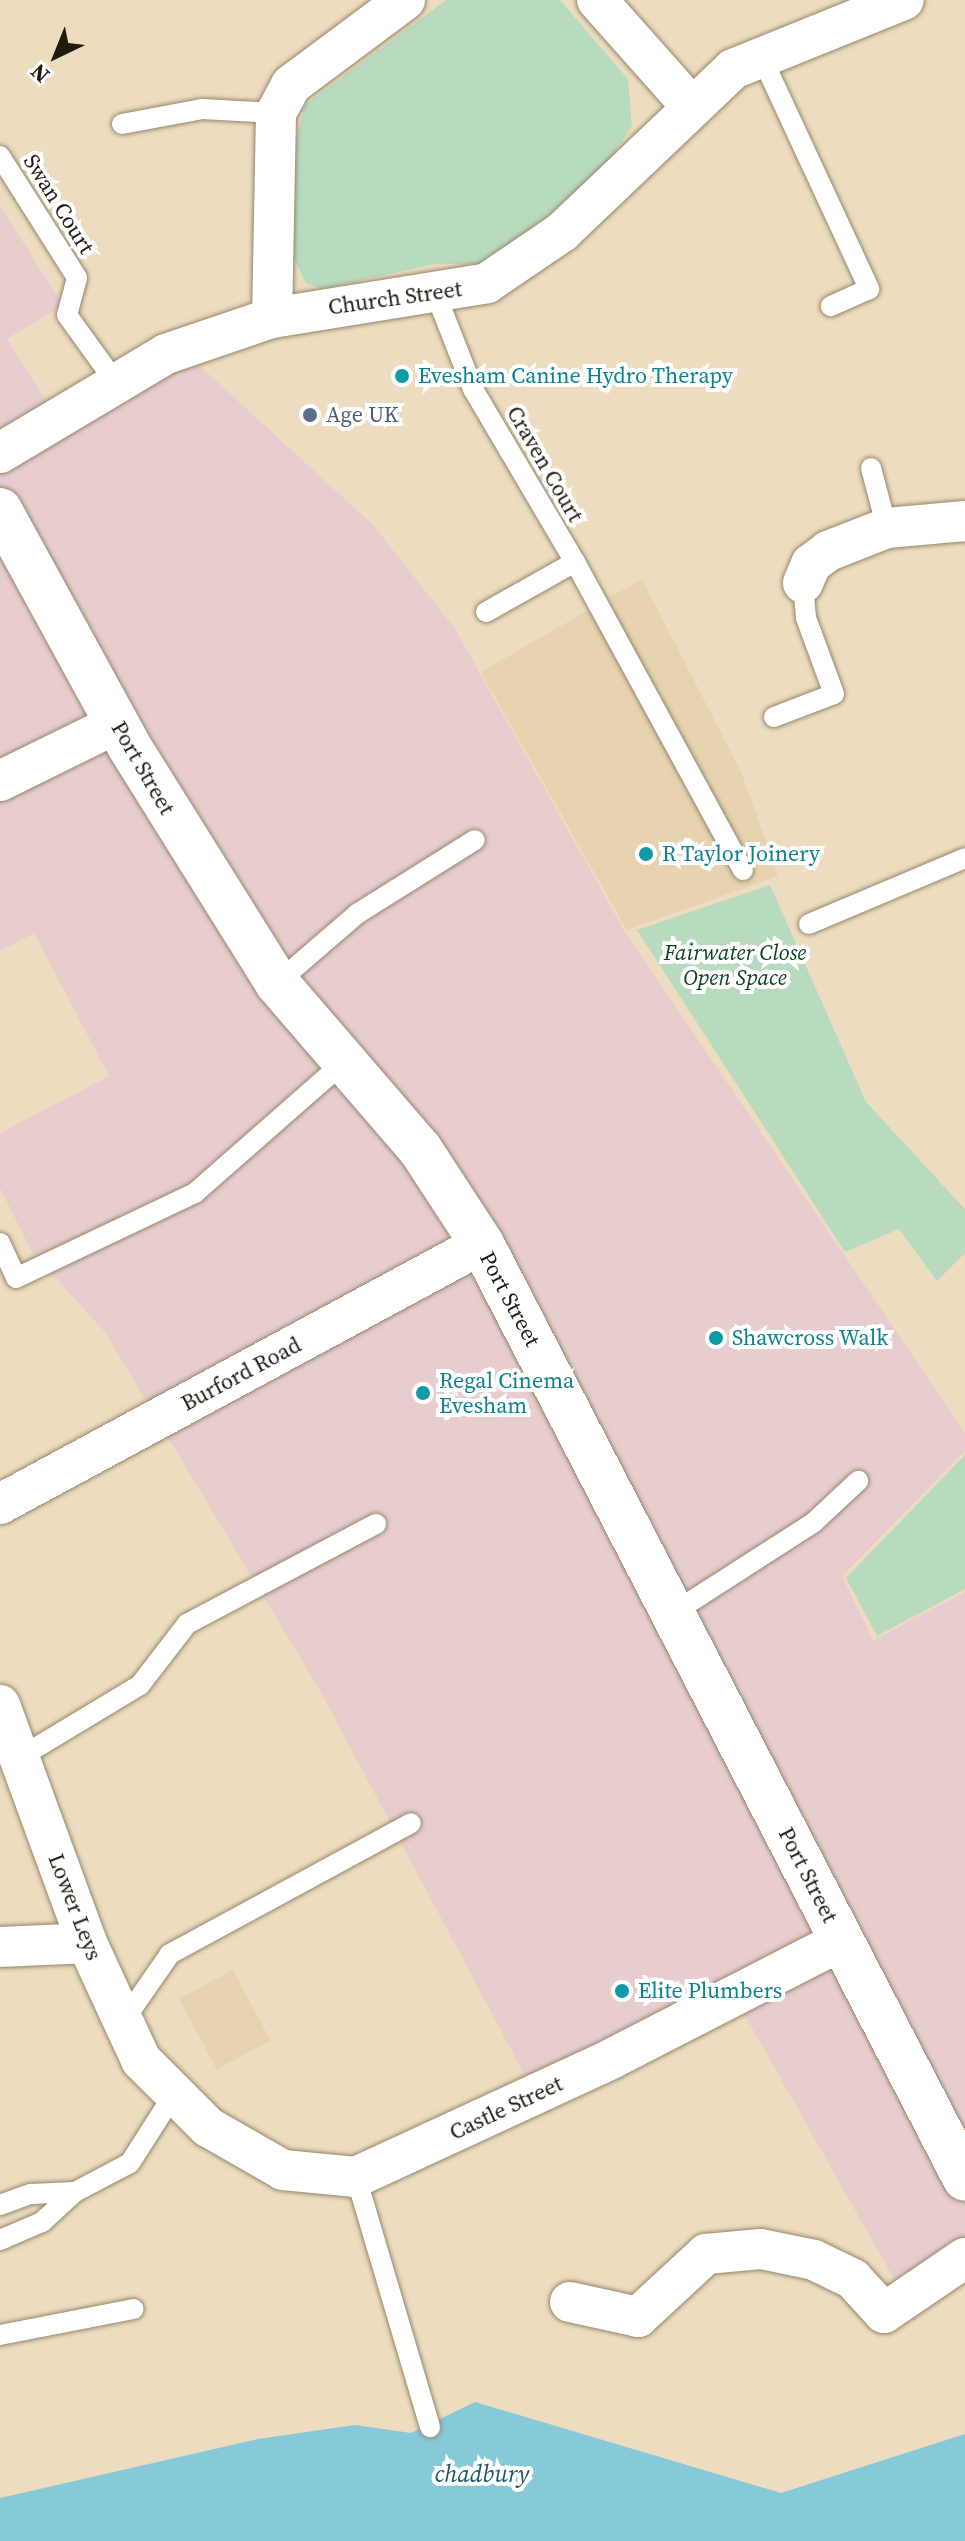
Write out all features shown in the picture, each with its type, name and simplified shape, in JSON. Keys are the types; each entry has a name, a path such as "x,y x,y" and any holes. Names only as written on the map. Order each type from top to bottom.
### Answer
{"main road":[{"name":"Port Street","path":"0,510 118,723 277,983 342,1064 420,1149 482,1244 676,1611 841,1941 959,2153"}],"street":[{"path":"272,318 276,113 291,85 405,0"},
{"path":"597,0 692,107"},
{"name":"Church Street","path":"0,453 116,383 210,333 272,318 436,295 487,283 562,232 733,69 904,0"},
{"path":"803,583 811,564 828,551 887,528 965,521"},
{"path":"0,781 118,723"},
{"name":"Burford Road","path":"0,1504 482,1244"},
{"name":"Lower Leys","path":"0,1705 87,1943 122,2023 172,2097"},
{"name":"Castle Street","path":"356,2177 613,2058 841,1941"},
{"path":"0,1947 87,1943"},
{"path":"172,2097 283,2170 356,2177"},
{"path":"570,2302 638,2317 706,2254 761,2249 814,2260 853,2279 884,2313 965,2258"}],"lane":[{"path":"762,58 869,289 831,306"},
{"path":"122,124 202,109 276,113"},
{"name":"Swan Court","path":"0,156 77,278 67,315 116,383"},
{"name":"Craven Court","path":"436,295 473,389 705,788 743,870"},
{"path":"871,468 887,528"},
{"path":"486,612 575,562"},
{"path":"774,717 834,694 806,618 803,583"},
{"path":"277,983 357,914 475,840"},
{"path":"809,924 965,858"},
{"path":"0,1243 16,1278 195,1193 342,1064"},
{"path":"676,1611 813,1523 858,1481"},
{"path":"19,1758 140,1685 187,1624 376,1524"},
{"path":"122,2023 170,1954 411,1823"},
{"path":"0,2240 42,2222 75,2192 130,2163 172,2097"},
{"path":"356,2177 430,2427"},
{"path":"0,2205 31,2194 75,2192"},
{"path":"0,2335 134,2309"}],"shaded area":[{"path":"0,206 63,305 7,339 60,423 188,355 374,526 455,629 625,932 965,1433 965,1451 842,1576 873,1640 965,1592 965,2240 894,2279 730,1989 531,2087 318,1687 104,1331 32,1252 0,1188 0,1133 109,1076 34,933 0,951"},
{"path":"642,579 742,774 778,876 627,930 481,672"},
{"path":"233,1970 271,2041 217,2069 179,1999"}],"green space":[{"path":"446,0 560,0 628,79 632,126 602,171 488,264 435,264 322,289 306,283 291,253 288,173 305,105"},
{"name":"Fairwater Close Open Space","path":"770,885 866,1102 965,1209 965,1253 937,1281 899,1229 845,1252 637,930"},
{"path":"965,1455 965,1589 877,1636 846,1578"}],"water":[{"name":"chadbury","path":"475,2402 781,2493 965,2434 965,2541 0,2541 0,2498 258,2439 355,2425 411,2433"}],"place":[{"name":"Evesham Canine Hydro Therapy","path":"402,376"},
{"name":"Age UK","path":"310,415"},
{"name":"R Taylor Joinery","path":"646,854"},
{"name":"Shawcross Walk","path":"716,1338"},
{"name":"Regal Cinema Evesham","path":"423,1393"},
{"name":"Elite Plumbers","path":"622,1991"}]}
